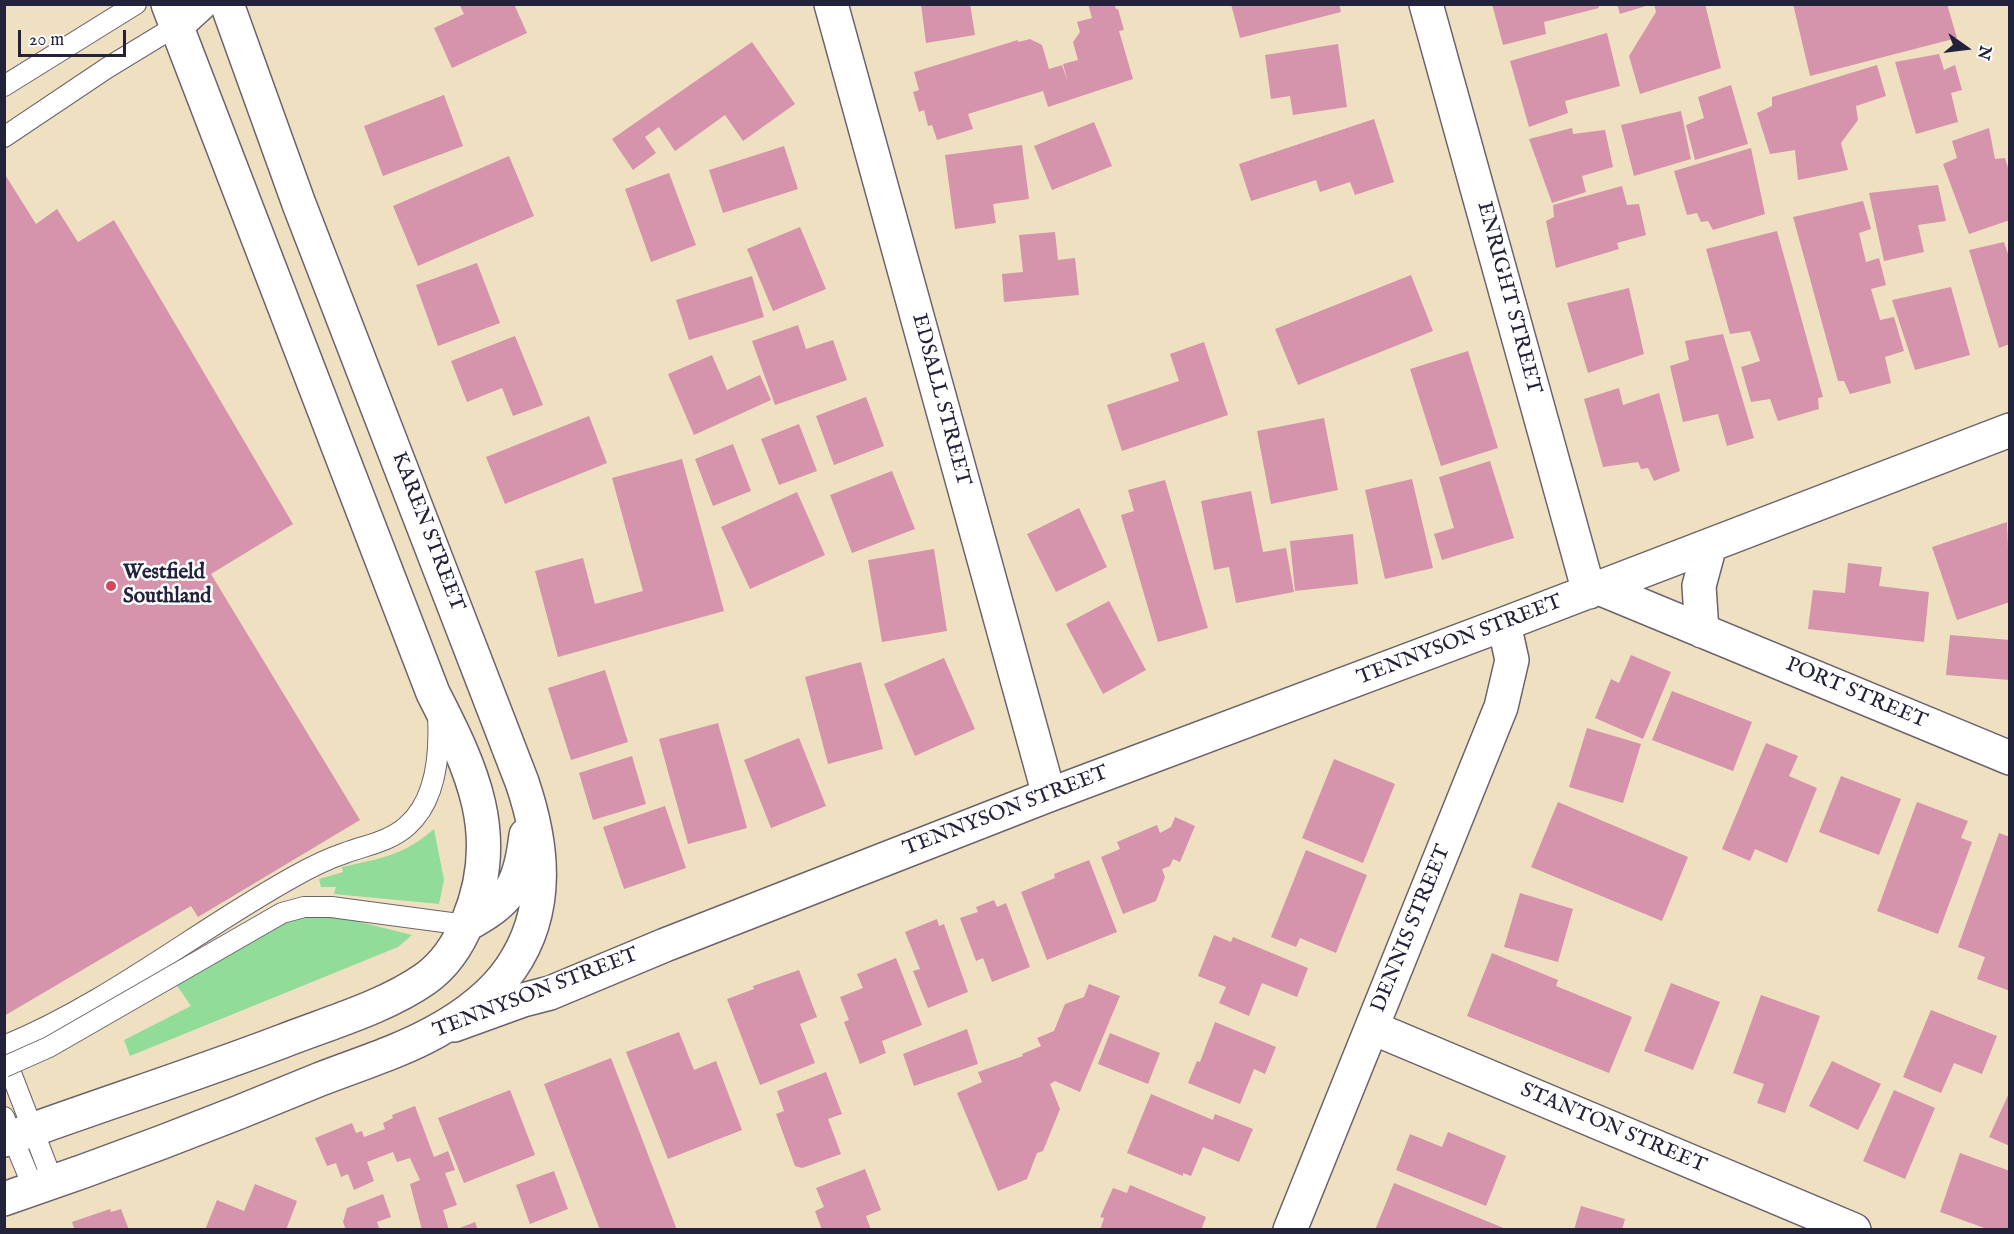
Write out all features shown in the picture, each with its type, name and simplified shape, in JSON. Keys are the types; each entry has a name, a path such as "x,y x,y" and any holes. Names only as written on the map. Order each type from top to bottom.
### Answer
{"street":[{"path":"14,1131 221,1064 362,1011 425,979 452,952 466,925 480,889 485,844 476,786 465,755 433,693 172,15 200,4"},
{"name":"KAREN STREET","path":"227,4 299,204 528,801 539,844 538,899 530,934 510,970 492,991 470,1010 433,1033"},
{"name":"EDSALL STREET","path":"831,4 1048,795"},
{"name":"ENRIGHT STREET","path":"1426,4 1594,590"},
{"name":"TENNYSON STREET","path":"30,1190 245,1110 433,1033 523,1000 550,993 665,945 1048,795 1594,590 2010,430"},
{"path":"1702,631 1699,586 1710,545"},
{"name":"PORT STREET","path":"1594,590 1702,631 2010,758"},
{"name":"DENNIS STREET","path":"1290,1230 1501,707 1512,660 1504,624"},
{"path":"466,925 500,905 512,889 523,854 528,801"},
{"name":"STANTON STREET","path":"1373,1028 1854,1230"}],"lane":[{"path":"4,86 136,4"},
{"path":"4,137 108,68 172,15"},
{"path":"4,1046 74,1014 292,878 334,857 390,838 414,818 427,795 437,767 439,737 433,693"},
{"path":"30,1190 14,1131 8,1070 282,913 304,907 331,907 466,925"}],"green space":[{"path":"434,829 444,880 439,904 334,894 336,887 321,887 319,879 343,872 342,867 402,851"},
{"path":"332,915 412,935 398,947 130,1056 124,1040 191,1006 176,984 284,921 305,916"}],"building":[{"path":"463,4 514,4 527,33 452,68 434,28 464,14 460,6"},
{"path":"921,4 970,4 975,35 926,43"},
{"path":"1088,4 1114,4 1118,9 1124,30 1119,31 1133,79 1048,107 1043,91 968,114 973,129 937,140 932,125 928,126 924,110 919,112 913,92 919,90 914,72 1018,40 1018,42 1030,39 1042,45 1049,69 1062,65 1068,82 1063,64 1078,60 1073,42 1080,32 1077,22 1092,18"},
{"path":"1231,4 1339,4 1341,12 1240,38"},
{"path":"1492,4 1598,4 1599,8 1544,22 1546,34 1503,45"},
{"path":"1617,4 1649,4 1649,5 1620,14"},
{"path":"1654,4 1705,4 1721,68 1640,94 1629,56 1656,12"},
{"path":"1793,4 1947,4 1957,38 1810,76"},
{"path":"1607,33 1620,86 1565,101 1568,113 1529,127 1510,61"},
{"path":"752,42 795,104 743,141 725,115 675,151 659,127 645,137 656,153 633,170 612,139"},
{"path":"1338,44 1347,107 1293,115 1290,96 1271,99 1265,55"},
{"path":"1939,54 1944,70 1955,65 1962,90 1951,93 1958,122 1916,134 1895,62"},
{"path":"1877,65 1886,96 1856,106 1858,120 1841,143 1848,170 1798,180 1795,150 1770,154 1757,113 1772,106 1772,97"},
{"path":"1731,85 1748,144 1695,160 1686,125 1704,118 1698,97"},
{"path":"444,95 463,146 383,176 364,126"},
{"path":"1681,111 1691,159 1634,176 1621,125"},
{"path":"1374,119 1394,182 1355,195 1350,182 1320,192 1316,180 1251,201 1239,164"},
{"path":"1094,122 1112,166 1052,190 1034,146"},
{"path":"1572,128 1573,134 1605,130 1613,167 1582,176 1586,192 1552,203 1529,139"},
{"path":"1989,128 1995,159 2005,158 2010,174 2010,220 1969,234 1943,164 1957,158 1952,141"},
{"path":"1022,145 1029,199 993,204 996,223 955,229 945,155"},
{"path":"784,146 798,189 723,213 709,170"},
{"path":"1751,148 1765,214 1713,230 1708,221 1701,222 1697,213 1687,215 1674,171"},
{"path":"509,156 534,216 418,266 393,206"},
{"name":"Westfield Southland","path":"4,173 36,224 57,209 78,242 114,220 293,524 211,574 360,820 198,917 191,906 4,1016"},
{"path":"669,173 696,245 651,262 625,189"},
{"path":"1938,185 1946,221 1918,225 1924,252 1884,261 1869,193"},
{"path":"1622,186 1627,205 1639,204 1646,235 1617,243 1619,249 1556,268 1546,221 1554,217 1553,205"},
{"path":"1863,201 1871,229 1859,233 1866,262 1879,258 1886,285 1871,289 1880,320 1894,317 1904,351 1885,357 1891,383 1850,394 1844,381 1838,381 1793,217"},
{"path":"800,227 826,289 773,311 747,249"},
{"path":"1777,231 1823,397 1818,398 1819,409 1778,421 1770,399 1751,402 1741,367 1760,361 1750,331 1730,334 1706,249"},
{"path":"1055,232 1058,260 1075,258 1079,295 1004,302 1002,274 1023,272 1019,235"},
{"path":"2004,242 2010,260 2010,344 1999,348 1969,250"},
{"path":"477,263 500,323 438,346 416,285"},
{"path":"1411,275 1433,331 1298,385 1275,329"},
{"path":"752,276 764,317 689,340 676,300"},
{"path":"1951,287 1970,355 1915,370 1892,300"},
{"path":"1629,288 1644,354 1588,373 1567,303"},
{"path":"798,325 806,349 833,340 847,380 775,405 752,341"},
{"path":"1723,334 1754,438 1727,446 1718,414 1683,422 1670,366 1689,360 1685,341"},
{"path":"515,336 543,405 513,416 502,388 467,402 451,361"},
{"path":"1204,342 1228,415 1122,451 1107,405 1179,381 1170,354"},
{"path":"1468,351 1498,448 1441,466 1410,369"},
{"path":"712,355 727,390 760,375 771,400 694,435 668,374"},
{"path":"1619,388 1623,405 1659,393 1680,471 1654,481 1648,468 1641,469 1638,462 1603,467 1584,399"},
{"path":"866,397 884,446 834,465 816,416"},
{"path":"589,416 607,463 505,504 486,457"},
{"path":"1324,418 1338,490 1271,504 1257,431"},
{"path":"799,424 817,471 779,485 761,439"},
{"path":"733,444 751,491 713,506 695,459"},
{"path":"682,459 724,611 558,657 535,571 583,558 595,604 643,591 612,478"},
{"path":"1490,461 1514,538 1442,560 1434,534 1454,528 1439,477"},
{"path":"892,471 915,529 852,553 830,495"},
{"path":"1412,479 1433,568 1385,579 1365,490"},
{"path":"1165,480 1208,628 1158,642 1121,515 1134,511 1128,490"},
{"path":"1251,491 1263,552 1286,548 1294,592 1236,603 1229,567 1214,570 1201,501"},
{"path":"797,492 825,555 750,589 721,527"},
{"path":"1079,508 1107,567 1056,592 1027,534"},
{"path":"2007,522 2010,602 1957,620 1932,547"},
{"path":"1353,534 1358,584 1295,591 1290,541"},
{"path":"934,549 947,631 882,642 868,560"},
{"path":"1848,563 1882,567 1879,586 1929,592 1924,642 1808,629 1813,590 1845,593"},
{"path":"1109,601 1146,670 1103,694 1066,624"},
{"path":"1950,635 2010,640 2010,680 1946,675"},
{"path":"1631,655 1671,672 1643,739 1595,718 1611,679 1619,683"},
{"path":"944,658 975,729 915,756 884,684"},
{"path":"861,662 883,749 828,764 805,677"},
{"path":"605,670 628,742 571,760 548,688"},
{"path":"1672,691 1752,722 1733,771 1652,740"},
{"path":"718,723 747,828 688,844 659,739"},
{"path":"1587,728 1641,744 1623,803 1569,787"},
{"path":"799,738 826,806 771,828 744,760"},
{"path":"1766,743 1798,756 1789,776 1817,788 1787,863 1755,849 1750,861 1722,849"},
{"path":"632,756 646,804 593,820 579,773"},
{"path":"1334,759 1395,784 1363,863 1302,838"},
{"path":"1841,776 1901,799 1879,855 1819,832"},
{"path":"1558,802 1688,857 1662,921 1531,867"},
{"path":"1917,802 1968,821 1961,838 1972,842 1938,934 1877,911"},
{"path":"665,806 686,868 624,889 603,827"},
{"path":"1175,817 1195,826 1180,862 1173,859 1170,866 1162,869 1165,877 1156,901 1123,914 1101,857 1120,849 1117,842 1157,825 1160,833 1171,827"},
{"path":"1999,833 2010,837 2010,991 1977,979 1985,957 1958,947"},
{"path":"1306,850 1367,875 1336,953 1300,938 1296,947 1271,937"},
{"path":"1089,860 1117,932 1047,960 1021,892 1055,878 1054,874"},
{"path":"1520,893 1573,909 1558,962 1504,947"},
{"path":"994,900 997,907 1006,903 1030,967 992,982 983,958 976,961 960,918 978,912 976,907"},
{"path":"937,919 939,926 944,924 968,992 928,1008 913,971 920,969 905,932"},
{"path":"1214,935 1231,942 1233,937 1308,968 1297,997 1262,983 1249,1016 1219,1003 1226,987 1198,976"},
{"path":"1492,953 1558,980 1556,986 1632,1017 1609,1073 1467,1016"},
{"path":"896,958 922,1025 882,1041 886,1053 860,1064 844,1022 849,1020 840,997 863,988 857,974"},
{"path":"799,970 817,1017 800,1024 815,1063 760,1085 727,999 754,989 753,986"},
{"path":"1671,983 1720,1002 1693,1070 1644,1051"},
{"path":"1089,984 1120,996 1080,1092 1055,1081 1050,1084 1060,1109 1043,1151 1037,1153 1027,1179 998,1191 957,1093 982,1082 978,1072 1023,1056 1022,1054 1041,1046 1037,1038 1054,1031 1065,1004 1084,997"},
{"path":"1761,995 1820,1016 1785,1113 1757,1103 1764,1084 1733,1073"},
{"path":"1931,1010 1997,1036 1982,1074 1954,1063 1941,1093 1903,1077"},
{"path":"1215,1022 1276,1047 1265,1074 1254,1069 1240,1104 1188,1083 1197,1061 1200,1062"},
{"path":"967,1029 978,1064 914,1086 903,1054"},
{"path":"679,1032 694,1070 716,1061 742,1130 668,1159 626,1052"},
{"path":"1110,1033 1160,1053 1148,1084 1098,1064"},
{"path":"611,1058 677,1230 600,1230 544,1084"},
{"path":"1832,1061 1881,1084 1858,1130 1809,1106"},
{"path":"826,1072 842,1114 828,1119 841,1154 802,1168 795,1166 776,1114 784,1111 777,1091"},
{"path":"510,1090 535,1155 464,1183 438,1118"},
{"path":"1894,1090 1935,1108 1905,1179 1863,1161"},
{"path":"2010,1091 2010,1146 1989,1137"},
{"path":"1151,1094 1213,1120 1215,1114 1253,1129 1239,1162 1203,1147 1191,1176 1183,1173 1183,1176 1127,1153"},
{"path":"415,1106 434,1157 448,1151 455,1170 445,1173 457,1205 443,1210 449,1230 422,1230 410,1184 420,1180 410,1158 397,1162 393,1152 367,1162 374,1181 354,1190 348,1174 341,1177 336,1163 327,1166 315,1138 352,1123 356,1133 362,1131 364,1137 385,1129 383,1123 393,1118 392,1115"},
{"path":"1448,1132 1506,1156 1486,1206 1396,1170 1410,1134 1442,1147"},
{"path":"1960,1153 2010,1171 2010,1230 1990,1230 1940,1212"},
{"path":"865,1169 881,1210 866,1216 871,1230 822,1230 815,1211 824,1207 816,1188"},
{"path":"554,1171 568,1209 530,1224 516,1185"},
{"path":"1394,1183 1506,1229 1506,1230 1375,1230"},
{"path":"255,1184 297,1201 286,1230 205,1230 217,1200 244,1211"},
{"path":"1130,1185 1206,1217 1201,1230 1100,1230 1104,1218 1100,1217 1113,1188 1127,1193"},
{"path":"383,1194 391,1217 377,1222 380,1230 346,1230 343,1222 347,1208"},
{"path":"1581,1206 1625,1219 1622,1230 1574,1230"},
{"path":"110,1209 111,1212 121,1209 129,1230 69,1230 74,1228 72,1222"},
{"path":"475,1222 478,1230 457,1230 457,1229"}],"place":[{"name":"Westfield Southland","path":"111,586"}]}
